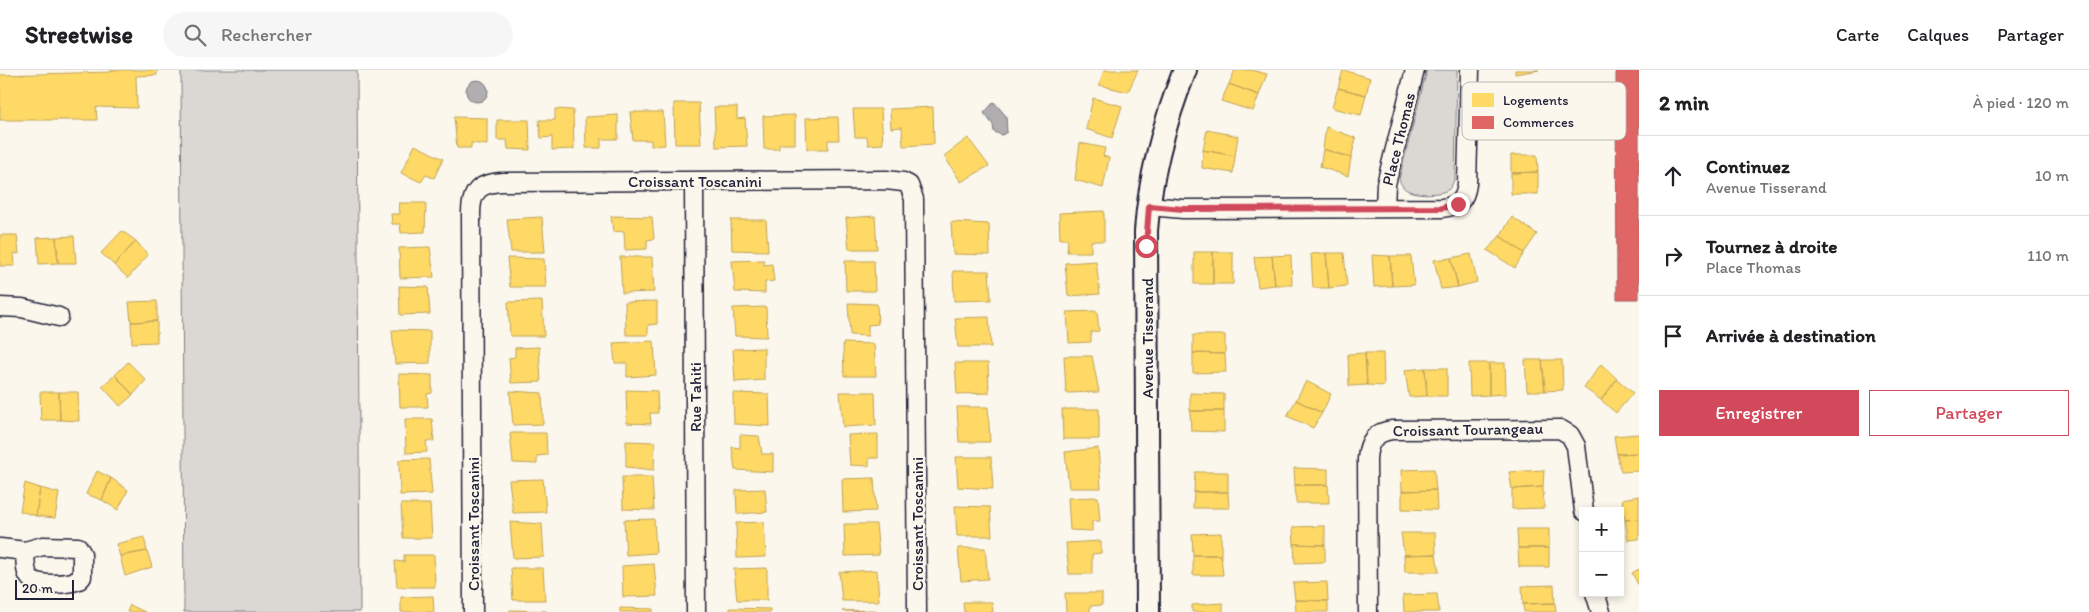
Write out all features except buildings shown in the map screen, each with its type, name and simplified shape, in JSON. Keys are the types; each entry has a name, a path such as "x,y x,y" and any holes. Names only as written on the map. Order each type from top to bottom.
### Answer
{"street":[{"name":"Avenue Tisserand","path":"1148,612 1146,238 1149,206 1160,142 1185,70"},
{"name":"Place Thomas","path":"1385,208 1386,184 1415,70"},
{"name":"Place Thomas","path":"1149,206 1183,209 1442,208 1458,204 1463,200 1467,184 1468,140"},
{"name":"Croissant Toscanini","path":"473,612 471,214 472,200 475,194 484,185 497,182 886,180 903,182 909,185 912,191 915,218 918,612"},
{"name":"Rue Tahiti","path":"694,181 696,612"},
{"path":"0,308 22,308 59,317"},
{"name":"Croissant Tourangeau","path":"1368,612 1367,459 1370,442 1381,432 1392,430 1560,430 1570,435 1576,446 1584,507"},
{"path":"0,548 25,551"},
{"path":"1596,597 1601,612"}],"shaded area":[{"path":"181,70 357,70 360,612 184,612"},
{"path":"1427,70 1457,70 1455,178 1452,185 1446,191 1430,194 1407,190 1402,186 1399,179"},
{"path":"477,80 485,83 488,91 485,99 477,102 469,99 466,91 469,83"},
{"path":"994,102 1006,116 1007,132 1002,135 994,132 993,125 984,113"}],"route":[{"path":"1146,246 1149,206 1174,209 1442,208 1458,204"}]}
